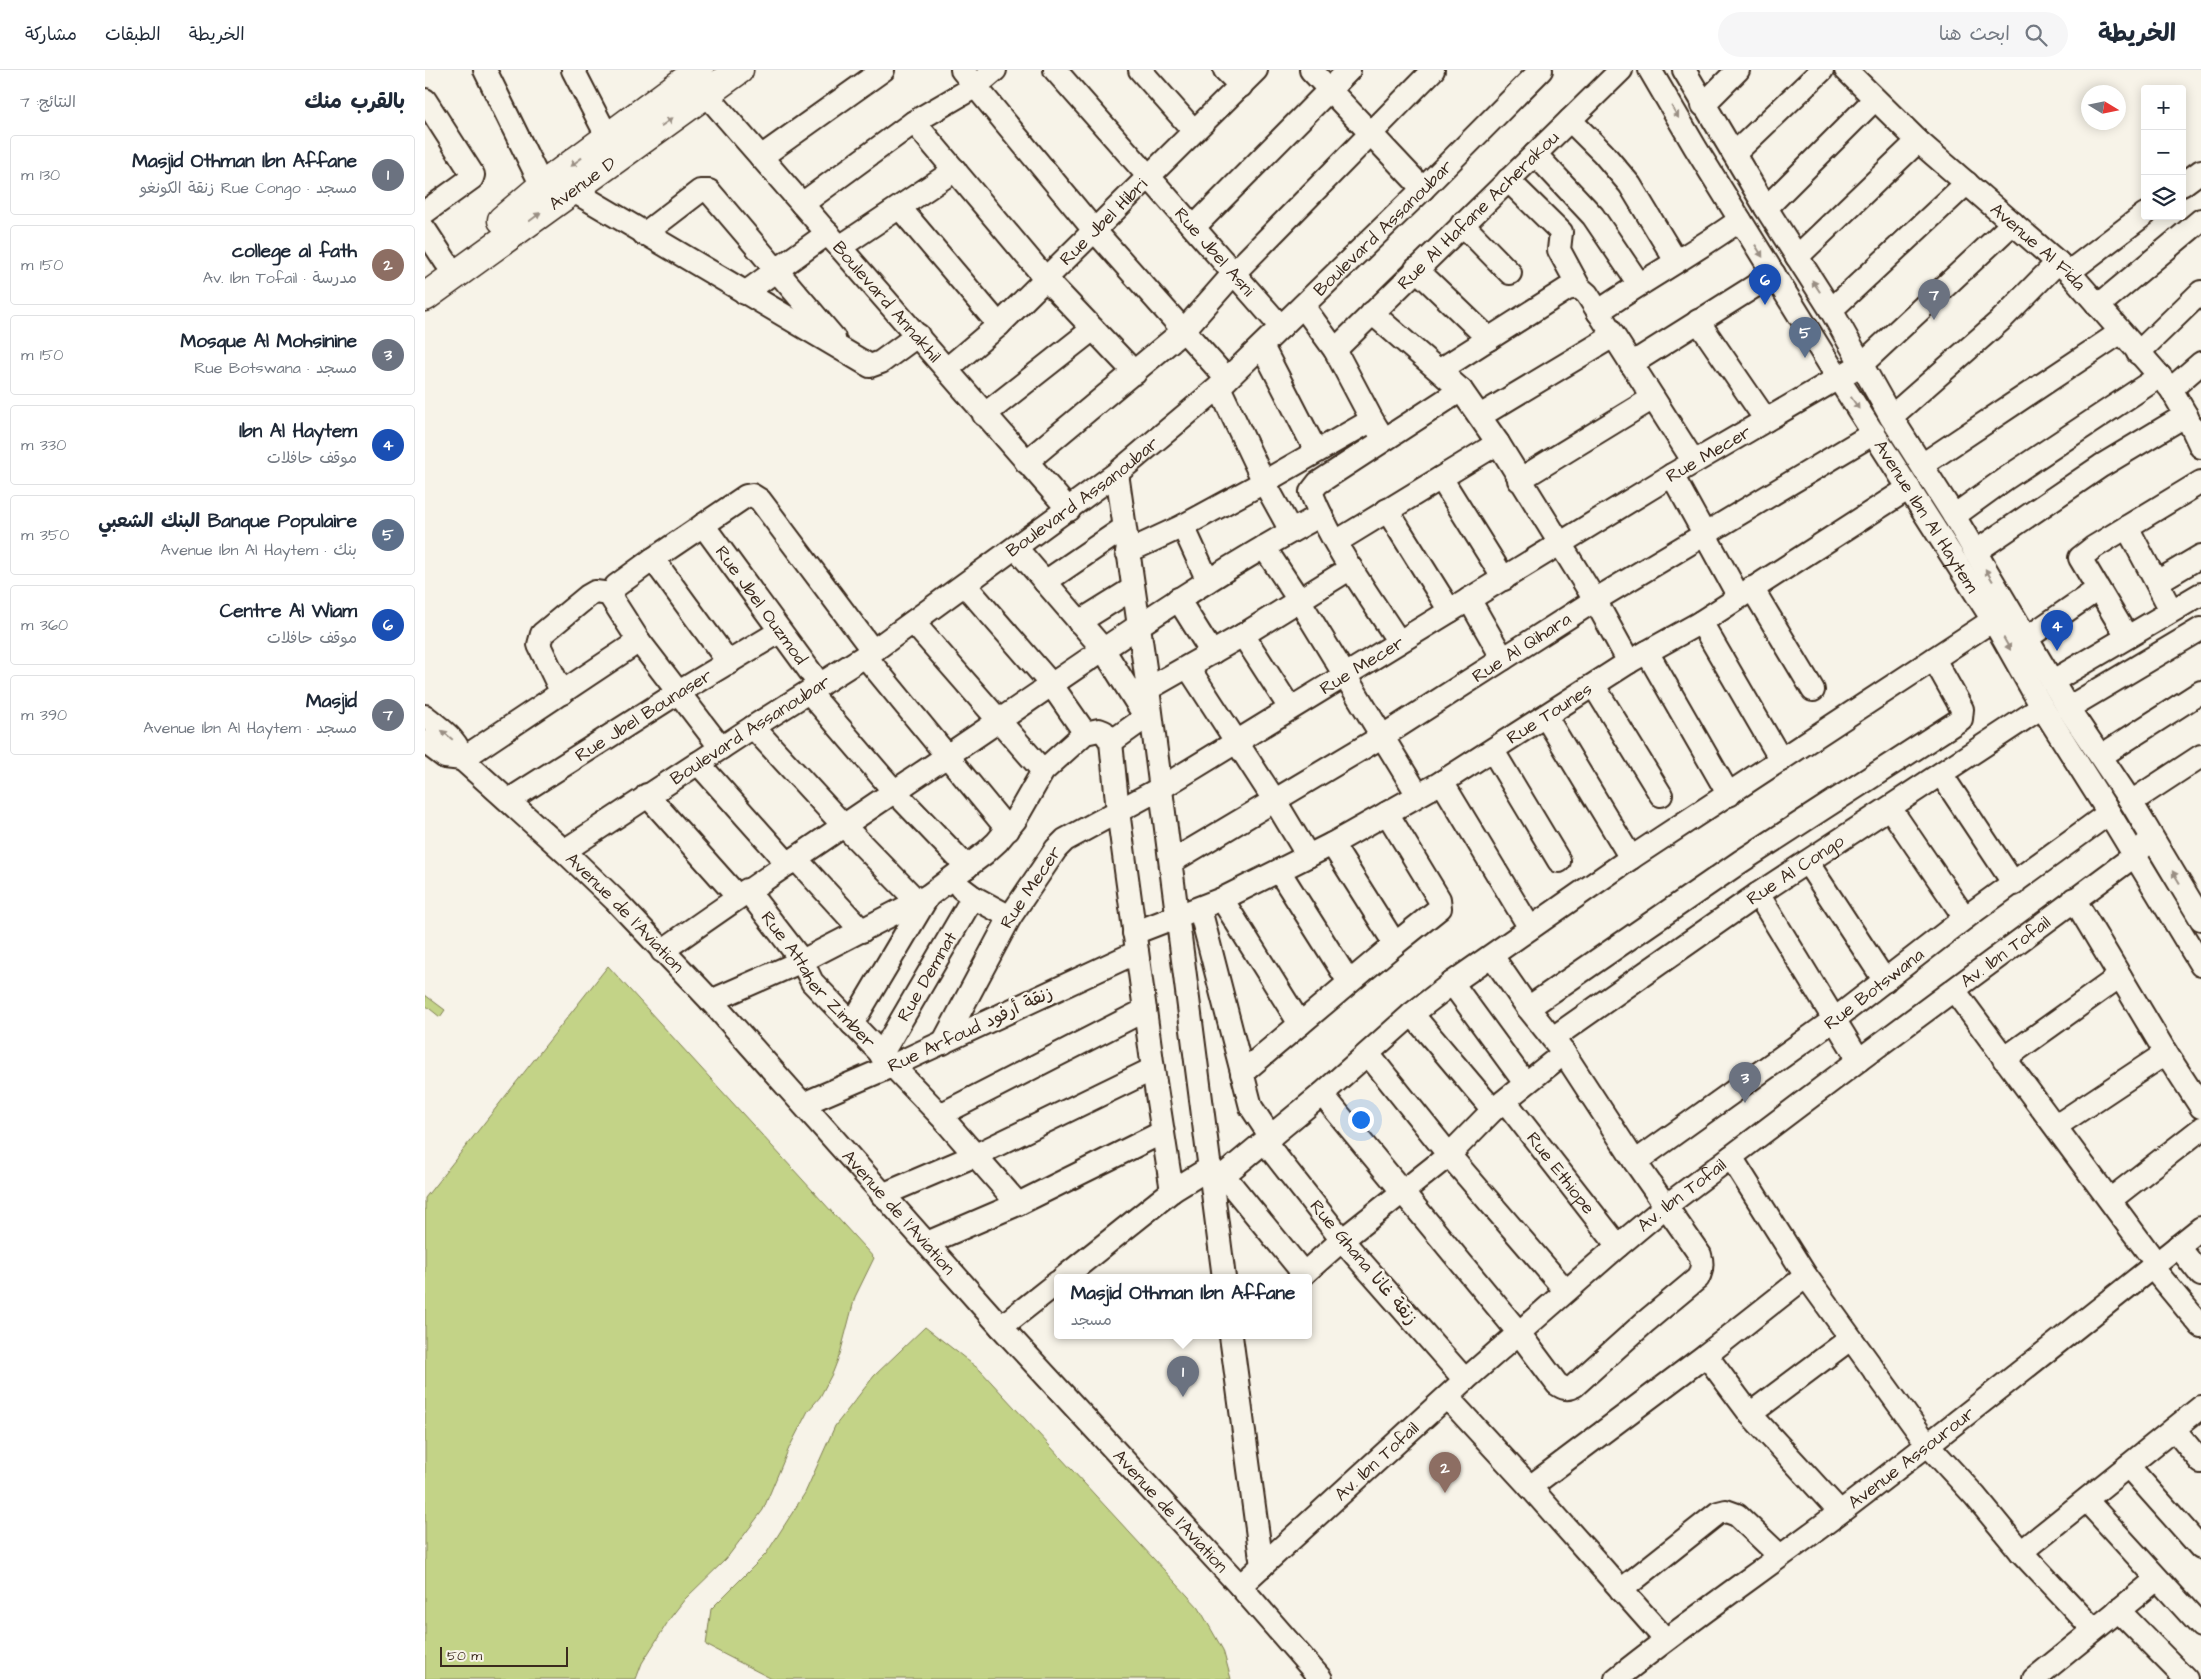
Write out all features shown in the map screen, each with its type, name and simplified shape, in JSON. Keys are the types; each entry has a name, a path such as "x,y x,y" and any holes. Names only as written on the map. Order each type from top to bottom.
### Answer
{"main road":[{"name":"Avenue D","path":"435,270 499,222 542,186 697,77 739,70"},
{"name":"Avenue D","path":"425,297 572,190 697,77"}],"street":[{"path":"485,70 542,186"},
{"path":"573,70 609,138"},
{"path":"761,157 883,70"},
{"path":"802,204 914,122 969,78 995,70"},
{"name":"Rue Jbel Asni","path":"1055,70 1281,327"},
{"path":"1140,70 1195,131"},
{"name":"Rue Jbel Hibri","path":"947,369 999,325 1150,177 1195,131 1233,78 1256,70"},
{"path":"1311,70 1369,134 1423,189"},
{"path":"1195,227 1349,70"},
{"path":"1025,462 1183,332 1234,273 1433,70"},
{"name":"Boulevard Assanoubar","path":"564,851 647,795 869,654 1069,510 1117,473 1223,383 1262,346 1423,189 1541,70"},
{"name":"Rue Al Hafane Acherakou","path":"1335,350 1621,70"},
{"name":"Avenue Ibn Al Haytem","path":"1650,70 1838,378 1993,620 2042,707 2201,965"},
{"name":"Avenue Ibn Al Haytem","path":"1684,70 1703,105 1766,208 1831,310 1891,417 1954,516 2068,708 2131,802 2201,919"},
{"path":"1703,105 1738,70"},
{"path":"1734,154 1822,70"},
{"name":"Avenue Al Fida","path":"1847,71 1874,100 1918,141 2064,267 2165,383 2199,439"},
{"name":"Boulevard Annakhil","path":"697,77 761,157 918,335 1025,462 1069,510"},
{"path":"969,78 1094,230 1183,332 1223,383 1264,482 1291,531"},
{"path":"1766,208 1874,100"},
{"path":"425,212 473,177 473,174 427,107"},
{"path":"1570,120 1603,153 1630,185 1676,261"},
{"path":"914,122 1046,279 1135,373"},
{"path":"1797,257 1918,141"},
{"path":"1535,154 1593,216 1639,284"},
{"path":"745,293 778,270 900,208 955,170"},
{"path":"1508,180 1561,232 1559,250 1579,287 1587,294 1694,462"},
{"path":"1831,310 1967,183"},
{"path":"572,190 644,234 842,348 865,364 875,365 918,335"},
{"path":"644,234 700,191 706,190 715,196 842,348"},
{"path":"900,208 999,325"},
{"path":"1891,417 2064,267 2141,217"},
{"path":"1598,312 1639,284 1712,240 1740,220"},
{"path":"2099,306 2201,220"},
{"name":"Rue Mecer","path":"943,1043 1010,917 1056,849 1065,840 1161,788 1672,475 1862,364 2013,223"},
{"path":"1462,224 1510,273"},
{"path":"425,230 435,270"},
{"path":"1416,269 1489,339"},
{"path":"1631,364 1774,274"},
{"path":"1440,370 1567,289 1579,287"},
{"path":"2138,353 2201,292"},
{"path":"1303,306 1335,350 1371,420 1385,440"},
{"path":"1372,313 1461,390 1480,416 1595,600 1638,657 1729,795"},
{"path":"1699,321 1766,420"},
{"path":"984,415 1093,329"},
{"path":"1921,465 2121,332"},
{"path":"1480,416 1613,336"},
{"path":"1262,346 1316,451"},
{"path":"1954,516 2005,479 2201,363"},
{"path":"1399,642 1351,568 1321,515 1311,492 1315,486 1461,390"},
{"path":"1519,480 1653,398"},
{"path":"1975,552 2122,452 2186,415"},
{"path":"1127,552 1183,526 1371,420"},
{"name":"Rue Al Qihara","path":"1171,862 1383,736 1595,600 1874,433"},
{"path":"1336,542 1497,443"},
{"path":"1117,473 1132,589 1148,689 1149,723 1161,788 1216,1176 1224,1274"},
{"path":"1672,475 1705,533 1813,690"},
{"path":"1441,478 1504,579"},
{"path":"2127,637 2080,558 2201,482"},
{"name":"Rue Tounes","path":"1178,916 1200,909 1279,871 1332,844 1442,782 1638,657 1701,622 1909,488"},
{"path":"721,748 639,641 612,599 611,594 616,586 653,559 746,496 752,495 757,497 869,654 1008,830"},
{"path":"1387,510 1503,659"},
{"path":"662,951 1138,624 1264,547 1321,515"},
{"name":"Rue Jbel Ouzmod","path":"703,525 779,632 814,688 959,873 973,897 1010,917"},
{"path":"1183,526 1209,581"},
{"path":"2127,527 2171,610"},
{"path":"1045,582 1124,528"},
{"path":"1264,547 1299,600 1418,795"},
{"path":"1016,548 1103,649 1149,723"},
{"path":"2157,582 2201,556"},
{"path":"653,559 729,663"},
{"path":"1148,689 1213,653 1351,568"},
{"path":"965,585 1051,684 1085,733"},
{"path":"1079,622 1132,589"},
{"path":"2027,638 2098,589"},
{"path":"562,693 539,645 543,634 588,596 595,592 611,594"},
{"path":"2053,681 2201,594"},
{"path":"1178,600 1213,653"},
{"path":"1068,1274 1172,1191 1216,1176 1268,1140 1412,1014 1452,983 1631,858 1993,620"},
{"path":"913,622 1043,771"},
{"path":"1701,622 1781,760"},
{"path":"2068,708 2201,629"},
{"name":"Rue Jbel Bounaser","path":"509,800 679,692 779,632"},
{"path":"1243,635 1291,708"},
{"path":"462,759 639,641"},
{"path":"1528,1008 1740,862 1961,719 1963,716 1962,709 1934,659"},
{"path":"1188,667 1275,801 1308,856"},
{"path":"1594,686 1661,795"},
{"path":"2101,756 2201,692"},
{"name":"Rue Al Congo","path":"1304,1274 1343,1240 1449,1155 1525,1083 1559,1046 1758,894 2042,707"},
{"name":"Avenue de l'Aviation","path":"425,716 456,743 460,749 462,759"},
{"path":"1545,717 1631,858"},
{"path":"1111,742 1149,723"},
{"path":"753,727 844,826 923,899"},
{"path":"711,1001 802,961 923,899 985,853 1008,830 1022,810 1043,771 1085,733 1099,730 1104,732 1111,742 1118,811 1161,1133 1172,1191"},
{"name":"Avenue de l'Aviation","path":"425,742 445,757 462,759 509,800 615,900 711,1001 1001,1327 1241,1586 1321,1679"},
{"path":"1493,751 1559,861"},
{"path":"2131,802 2201,756"},
{"path":"698,763 862,931"},
{"path":"1941,774 2014,884"},
{"path":"1442,782 1531,928"},
{"name":"Rue Attaher Zimber","path":"647,795 743,894 802,961 812,982 940,1115 1019,1204"},
{"path":"1890,808 1965,918"},
{"path":"1242,1073 1441,905 1387,813"},
{"name":"Rue Botswana","path":"1635,1162 1835,1019 1965,918 2109,813"},
{"name":"Av. Ibn Tofail","path":"1241,1586 1465,1380 1566,1290 1666,1206 2134,856 2153,838"},
{"path":"1332,844 1395,944"},
{"path":"1807,862 1885,981"},
{"path":"1279,871 1349,982"},
{"path":"1758,894 1859,1060"},
{"name":"Rue Demnat","path":"887,1060 973,897"},
{"path":"851,1024 923,899"},
{"path":"1222,899 1300,1024"},
{"path":"2074,899 2166,1053 2201,1107"},
{"name":"Rue Ghana زنقة غانا","path":"1200,909 1251,1107 1268,1140 1343,1240 1465,1380"},
{"name":"Rue Arfoud زنقة أرفود","path":"803,1104 887,1060 943,1043 1136,943 1178,916"},
{"path":"1322,1094 1519,1332 1557,1384 1569,1389 1574,1386 1644,1323 1698,1278 1702,1270 1700,1255 1635,1162 1559,1046 1528,1008 1492,956"},
{"path":"2004,1058 2120,976"},
{"path":"1452,983 1525,1083"},
{"path":"1954,990 2110,1200 2154,1265 2201,1326"},
{"path":"940,1115 1145,1010"},
{"name":"Rue Ethiope","path":"1412,1014 1499,1106 1618,1246"},
{"path":"2056,1126 2166,1053"},
{"path":"1368,1054 1449,1155 1566,1290"},
{"path":"882,1194 976,1155 1153,1069"},
{"path":"2110,1200 2201,1129"},
{"path":"927,1243 1019,1204 1161,1133"},
{"path":"1731,1157 1806,1276 1928,1445 1975,1496 2021,1552 2094,1630"},
{"path":"1216,1176 1300,1274"},
{"name":"Avenue Assourour","path":"1616,1679 1665,1639 1840,1512 1928,1445 2201,1228"},
{"path":"2178,1246 2201,1275"},
{"path":"1530,1487 1806,1276"},
{"path":"1001,1327 1054,1285"},
{"path":"1233,1339 1262,1566"},
{"path":"1750,1414 1850,1339"},
{"path":"1705,1355 1750,1414 1840,1512"},
{"path":"1447,1397 1665,1639"},
{"path":"2021,1552 2201,1407"},
{"path":"2174,1429 2201,1462"},
{"path":"2128,1466 2199,1542"},
{"path":"2086,1500 2201,1626"},
{"path":"1621,1590 1718,1513 1726,1511 1737,1515 1779,1556"},
{"path":"2034,1679 2157,1579"},
{"path":"2118,1610 2186,1679"}],"green space":[{"path":"608,966 874,1258 855,1297 840,1354 833,1372 820,1397 808,1411 789,1448 763,1510 726,1559 685,1599 671,1617 642,1663 636,1679 425,1679 425,1198"},
{"path":"425,995 445,1010 440,1017 425,1005"},
{"path":"925,1327 980,1370 1199,1608 1223,1650 1231,1679 772,1679 706,1645 711,1609 766,1554 805,1493 835,1426 874,1376"}],"place":[{"name":"Centre Al Wiam","path":"1765,305"},
{"name":"Masjid","path":"1934,320"},
{"name":"Banque Populaire البنك الشعبي","path":"1805,358"},
{"name":"Ibn Al Haytem","path":"2057,651"},
{"name":"Mosque Al Mohsinine","path":"1745,1103"},
{"name":"Masjid Othman Ibn Affane","path":"1183,1397"},
{"name":"college al fath","path":"1445,1493"}]}
